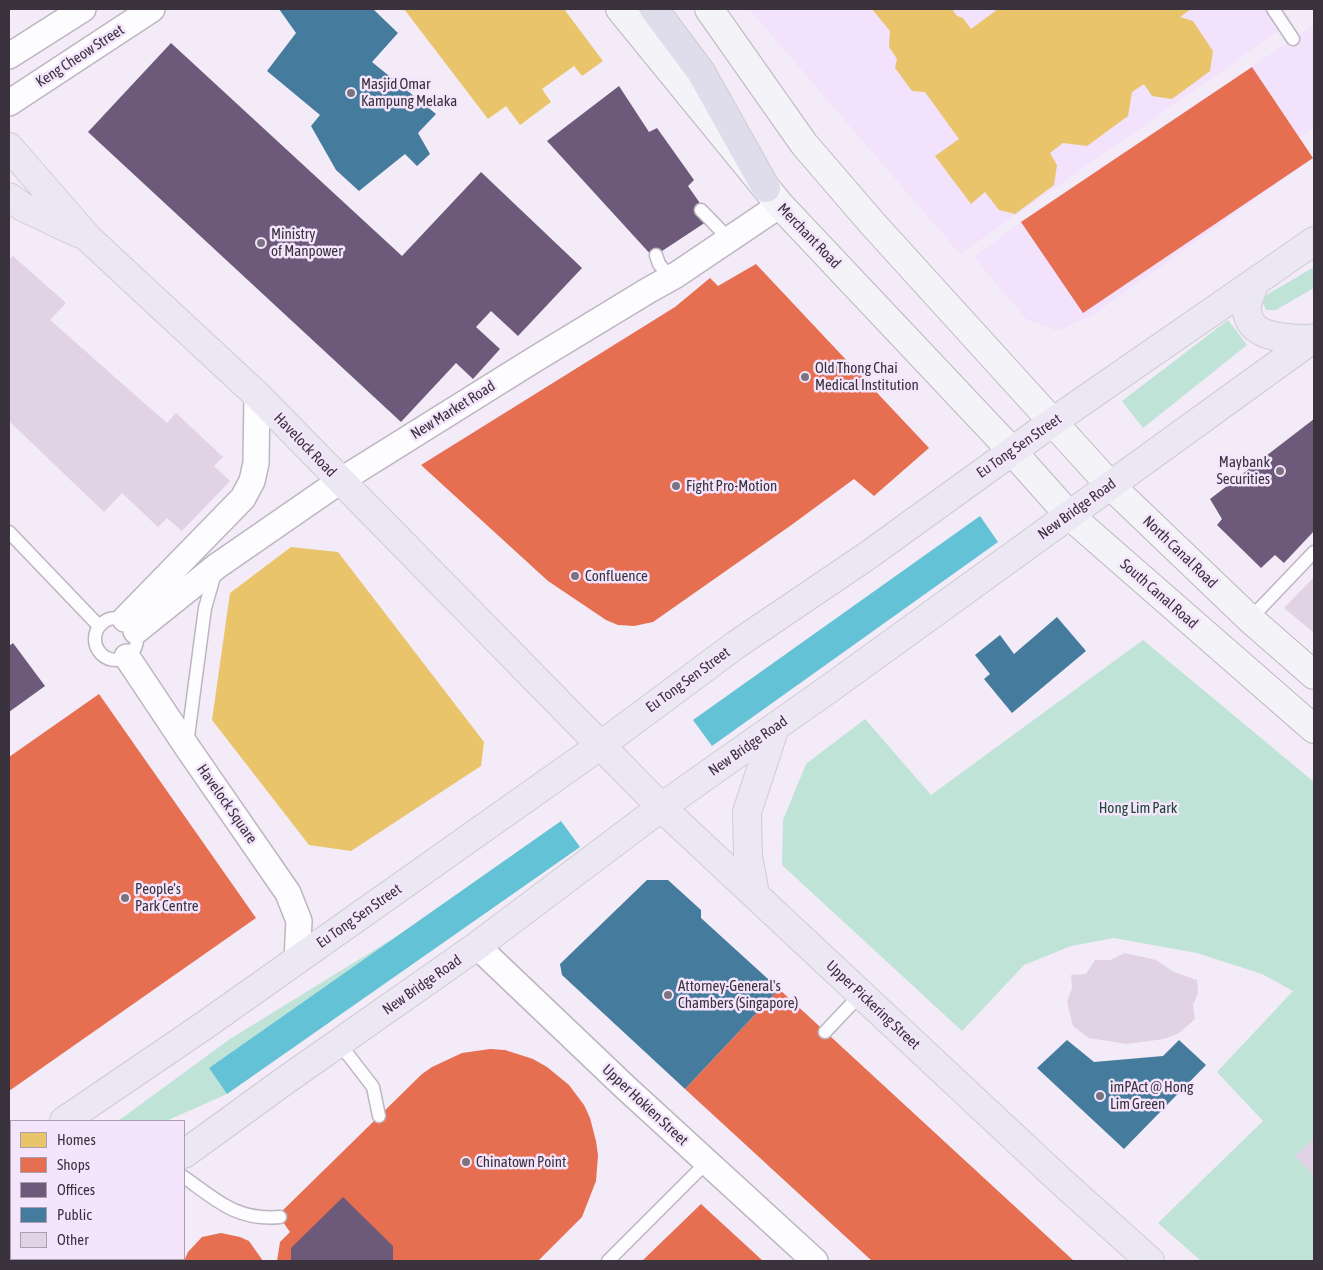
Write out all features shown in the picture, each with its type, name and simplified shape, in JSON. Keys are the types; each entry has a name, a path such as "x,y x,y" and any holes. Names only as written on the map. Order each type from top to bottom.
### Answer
{"highway":[{"path":"654,9 701,72 773,197"}],"main road":[{"name":"Merchant Road","path":"620,9 773,197 1012,452"},
{"path":"709,9 804,144 872,223 1054,422"},
{"name":"Havelock Road","path":"9,147 88,238 257,395 601,745"},
{"path":"9,197 23,207 88,238"},
{"name":"Eu Tong Sen Street","path":"65,1120 297,960 601,745 737,644 867,556 1054,422 1314,242"},
{"path":"1255,283 1247,305 1248,314 1253,324 1265,334 1286,339 1314,338"},
{"name":"New Bridge Road","path":"185,1153 477,946 662,808 775,726 834,686 1314,338"},
{"name":"North Canal Road","path":"1054,422 1110,485 1250,619 1314,675"},
{"name":"South Canal Road","path":"1012,452 1068,515 1314,729"},
{"path":"755,894 748,856 747,812 775,726"},
{"name":"Upper Pickering Street","path":"601,745 662,808 1063,1183 1150,1261"}],"street":[{"name":"Keng Cheow Street","path":"9,103 147,10"},
{"path":"9,56 73,15 86,52"},
{"name":"New Market Road","path":"130,625 340,481 524,366 671,278 729,239 773,197"},
{"path":"130,625 243,498 252,481 256,463 257,395"},
{"name":"Havelock Square","path":"127,656 187,747 288,893 299,921 297,960"},
{"name":"Upper Hokien Street","path":"477,946 815,1261"}],"lane":[{"path":"1273,9 1293,39"},
{"path":"701,210 729,239"},
{"path":"656,255 659,264 671,278"},
{"path":"9,532 99,626"},
{"path":"1250,619 1314,552"},
{"path":"187,747 206,608 217,566"},
{"path":"110,618 118,618 130,625 136,645 133,652 120,660 113,660 100,653 96,647 95,640 99,626 110,618"},
{"path":"826,1032 861,994"},
{"path":"339,1043 373,1087 379,1116"},
{"path":"608,1261 707,1162"},
{"path":"185,1178 223,1204 246,1216 280,1217"}],"shaded area":[{"path":"749,9 1283,9 1292,22 960,254"},
{"path":"1314,25 1314,127 1299,137 1313,158 1094,314 1058,331 1026,319 974,257 1021,222"}],"green space":[{"path":"1314,267 1314,288 1276,310 1266,310 1262,301 1268,294"},
{"path":"1228,320 1247,345 1143,428 1122,401"},
{"name":"Hong Lim Park","path":"1143,640 1314,782 1314,1261 1201,1261 1158,1223 1263,1121 1217,1072 1293,991 1262,974 1197,953 1114,938 1071,946 1024,965 962,1031 782,865 783,820 806,764 865,719 931,795"},
{"path":"397,936 209,1068 227,1094 168,1120 119,1120 230,1039"}],"water":[{"path":"980,516 998,542 712,746 693,720"},
{"path":"561,821 580,847 227,1094 209,1068"}],"building: Homes":[{"path":"404,9 564,9 603,61 582,76 574,66 542,89 551,102 520,125 506,106 488,119"},
{"path":"872,9 952,9 957,16 963,18 971,29 998,9 1191,9 1180,17 1193,21 1213,51 1210,71 1172,99 1152,96 1144,84 1132,92 1128,116 1087,146 1063,143 1050,153 1057,165 1054,185 1015,214 999,210 985,192 971,204 935,156 959,139 925,92 912,91 895,68 897,59 889,47 890,31"},
{"path":"291,547 338,552 484,742 481,766 351,851 309,845 212,720 230,593"}],"building: Shops":[{"path":"1252,67 1313,158 1083,313 1021,222"},
{"path":"756,264 929,448 874,496 854,479 653,622 634,626 618,625 606,620 548,581 421,465 675,307 710,278 718,286"},
{"name":"People's Park Centre","path":"99,694 256,918 9,1091 9,757"},
{"path":"779,989 1074,1261 872,1261 685,1089"},
{"name":"Chinatown Point","path":"490,1049 505,1050 533,1059 547,1067 569,1085 584,1105 590,1118 596,1141 598,1155 596,1181 582,1217 538,1261 277,1261 280,1242 290,1232 278,1215 422,1074 432,1067 462,1053"},
{"path":"701,1204 763,1261 642,1261"},
{"path":"221,1233 240,1237 249,1241 263,1261 184,1261 188,1252 202,1237"}],"building: Offices":[{"path":"171,43 402,256 481,172 582,268 518,336 491,311 476,327 500,349 473,379 456,363 401,422 88,132"},
{"path":"619,86 649,132 657,128 694,180 688,186 704,209 706,222 653,257 547,141"},
{"name":"Maybank Securities","path":"1314,419 1314,531 1284,563 1275,555 1261,568 1217,525 1222,519 1210,499"},
{"path":"13,643 45,686 9,712 9,646"},
{"path":"343,1197 393,1246 393,1261 291,1261 291,1248"}],"building: Public":[{"name":"Masjid Omar Kampung Melaka","path":"279,9 373,9 398,33 372,62 436,114 418,133 430,154 417,166 405,154 359,191 336,170 311,126 320,115 267,71 296,33"},
{"path":"1057,617 1086,651 1012,713 984,679 990,674 975,655 1000,635 1014,654"},
{"path":"647,880 668,880 701,910 701,918 779,989 685,1089 562,975 560,964"},
{"path":"1067,1040 1094,1062 1163,1056 1179,1040 1206,1065 1124,1149 1037,1068"},
{"path":"146,1260 146,1261 100,1261"}],"building: Other":[{"path":"13,256 66,303 50,320 167,423 176,413 223,457 214,466 230,481 182,531 167,518 158,527 122,493 104,512 9,421 9,260"},
{"path":"1314,577 1314,633 1284,608"},
{"path":"1125,953 1156,960 1174,972 1197,980 1198,993 1193,1005 1195,1019 1179,1033 1164,1039 1127,1044 1089,1038 1073,1026 1067,1002 1072,988 1071,975 1086,974 1095,960 1110,960"},
{"path":"1314,1139 1314,1171 1312,1174 1295,1155"}],"place":[{"name":"Masjid Omar Kampung Melaka","path":"351,93"},
{"name":"Ministry of Manpower","path":"261,243"},
{"name":"Old Thong Chai Medical Institution","path":"805,377"},
{"name":"Maybank Securities","path":"1280,471"},
{"name":"Fight Pro-Motion","path":"676,486"},
{"name":"Confluence","path":"575,576"},
{"name":"People's Park Centre","path":"125,898"},
{"name":"Attorney-General's Chambers (Singapore)","path":"668,995"},
{"name":"imPAct @ Hong Lim Green","path":"1100,1096"},
{"name":"Chinatown Point","path":"466,1162"}]}
